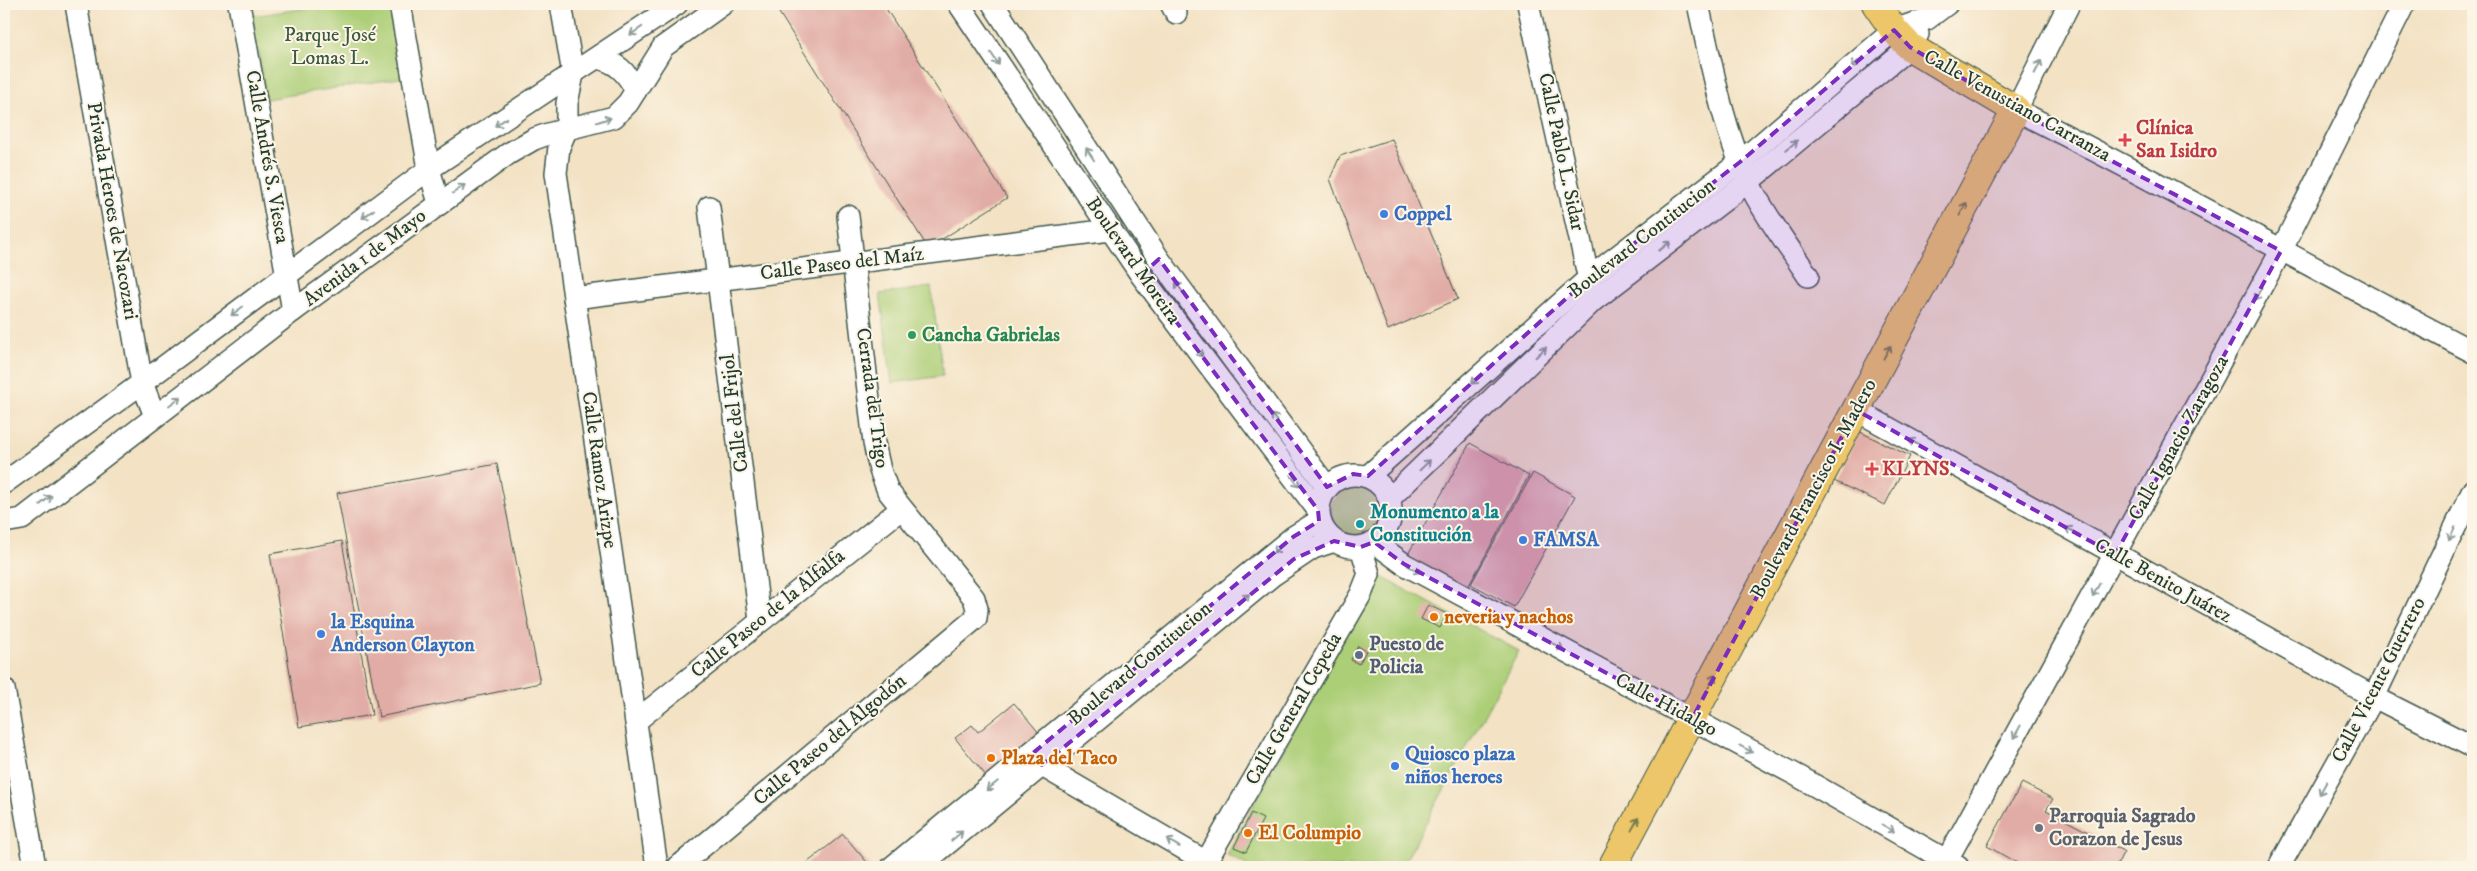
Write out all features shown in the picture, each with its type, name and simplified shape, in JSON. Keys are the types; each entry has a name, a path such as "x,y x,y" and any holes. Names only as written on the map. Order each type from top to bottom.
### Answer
{"main road":[{"path":"1876,4 1902,38"},
{"name":"Calle Venustiano Carranza","path":"1902,38 2016,110"},
{"name":"Boulevard Francisco I. Madero","path":"1612,867 2016,110"}],"street":[{"name":"Privada Heroes de Nacozari","path":"76,4 142,383 154,416"},
{"name":"Calle Andrés S. Viesca","path":"239,4 294,311"},
{"path":"400,4 429,169 439,203"},
{"path":"561,4 573,74"},
{"name":"Avenida 1 de Mayo","path":"4,483 142,383 287,273 429,169 677,4"},
{"name":"Avenida 1 de Mayo","path":"4,522 22,519 154,416 294,311 439,203 520,146 534,139 567,128 614,117 628,103 663,48 723,4"},
{"name":"Boulevard Moreira","path":"959,4 1141,275 1319,516"},
{"name":"Calle Pablo L. Sidar","path":"1528,4 1593,301"},
{"path":"1698,4 1714,77 1748,182 1808,276"},
{"name":"Boulevard Contitucion","path":"1368,476 1589,278 1947,4"},
{"path":"2016,110 2070,4"},
{"name":"Calle Ignacio Zaragoza","path":"1949,865 2115,555 2282,252 2404,4"},
{"path":"979,35 997,11"},
{"name":"Boulevard Moreira","path":"997,11 1159,259 1326,487"},
{"name":"Boulevard Contitucion","path":"1390,499 1593,301 1748,182 1902,38"},
{"path":"597,58 608,60 622,69 636,90"},
{"name":"Calle Ramoz Arizpe","path":"573,74 567,103 567,128 559,147 556,174 657,867"},
{"path":"1020,96 1042,81"},
{"name":"Calle Venustiano Carranza","path":"2016,110 2134,170 2282,252 2473,352"},
{"name":"Calle del Frijol","path":"709,207 760,620"},
{"name":"Cerrada del Trigo","path":"848,216 855,262 874,443 880,470 888,491 974,598 977,609"},
{"name":"Calle Paseo del Maíz","path":"574,298 1110,230"},
{"path":"1141,275 1159,259"},
{"name":"Calle Benito Juárez","path":"1856,410 2374,697 2473,747"},
{"path":"1353,474 1368,476 1381,485 1390,499 1392,511 1389,523 1383,534 1368,544 1347,546 1334,541 1325,532 1319,516 1320,498 1326,487 1339,478 1353,474"},
{"name":"Calle Vicente Guerrero","path":"2279,867 2374,697 2473,490"},
{"name":"Calle Paseo de la Alfalfa","path":"636,721 901,509"},
{"name":"Boulevard Contitucion","path":"919,867 1035,762 1292,537 1319,516"},
{"name":"Boulevard Contitucion","path":"892,867 1035,762 1287,564 1313,548 1334,541"},
{"name":"Calle Hidalgo","path":"1368,544 1692,719 1949,865"},
{"name":"Calle General Cepeda","path":"1208,866 1361,594 1369,574 1368,544"},
{"name":"Calle Paseo del Algodón","path":"678,867 976,618 977,609"},
{"path":"4,689 35,867"},
{"path":"1035,762 1208,866"}],"highlighted area":[{"path":"1894,30 1910,47 2016,110 2281,251 2115,555 1856,410 1692,719 1404,564 1374,542 1361,547 1334,541 1294,559 1042,765 1027,758 1293,537 1319,521 1318,510 1141,275 1159,259 1327,487 1353,474 1368,476 1589,278 1740,162"}],"green space":[{"name":"Parque José Lomas L.","path":"333,4 395,4 406,77 266,99 253,16"},
{"name":"Cancha Gabrielas","path":"931,287 943,376 892,383 880,294"},
{"path":"1352,485 1362,485 1376,492 1383,506 1383,516 1376,530 1362,537 1352,537 1342,533 1335,526 1331,516 1331,506 1335,496 1342,489"},
{"path":"1378,575 1519,651 1402,867 1250,867 1227,855"}],"building":[{"path":"783,4 883,4 1007,198 928,248 776,8"},
{"name":"Coppel","path":"1392,139 1458,299 1388,330 1330,179 1340,156"},
{"name":"KLYNS","path":"1860,432 1910,456 1885,505 1834,481"},
{"path":"1470,443 1529,476 1467,589 1407,556"},
{"path":"497,464 540,683 379,717 337,493"},
{"name":"FAMSA","path":"1533,473 1575,496 1514,607 1471,584"},
{"name":"la Esquina Anderson Clayton","path":"342,541 372,715 299,727 270,554"},
{"name":"neveria y nachos","path":"1428,605 1447,614 1440,628 1421,619"},
{"name":"Puesto de Policia","path":"1358,646 1366,651 1359,664 1351,660"},
{"name":"Plaza del Taco","path":"1014,703 1040,734 987,777 955,738 972,725 978,732"},
{"name":"Parroquia Sagrado Corazon de Jesus","path":"2022,783 2053,799 2046,810 2124,851 2116,867 2024,867 1987,846"},
{"name":"El Columpio","path":"1251,813 1263,819 1246,852 1234,847"},
{"path":"843,834 871,867 802,867"}],"place":[{"name":"Clínica San Isidro","path":"2125,140"},
{"name":"Coppel","path":"1384,214"},
{"name":"Cancha Gabrielas","path":"912,335"},
{"name":"KLYNS","path":"1872,469"},
{"name":"Monumento a la Constitución","path":"1360,524"},
{"name":"FAMSA","path":"1523,540"},
{"name":"neveria y nachos","path":"1434,617"},
{"name":"la Esquina Anderson Clayton","path":"321,634"},
{"name":"Puesto de Policia","path":"1359,655"},
{"name":"Plaza del Taco","path":"991,758"},
{"name":"Quiosco plaza niños heroes","path":"1395,766"},
{"name":"Parroquia Sagrado Corazon de Jesus","path":"2039,828"},
{"name":"El Columpio","path":"1248,833"}]}
